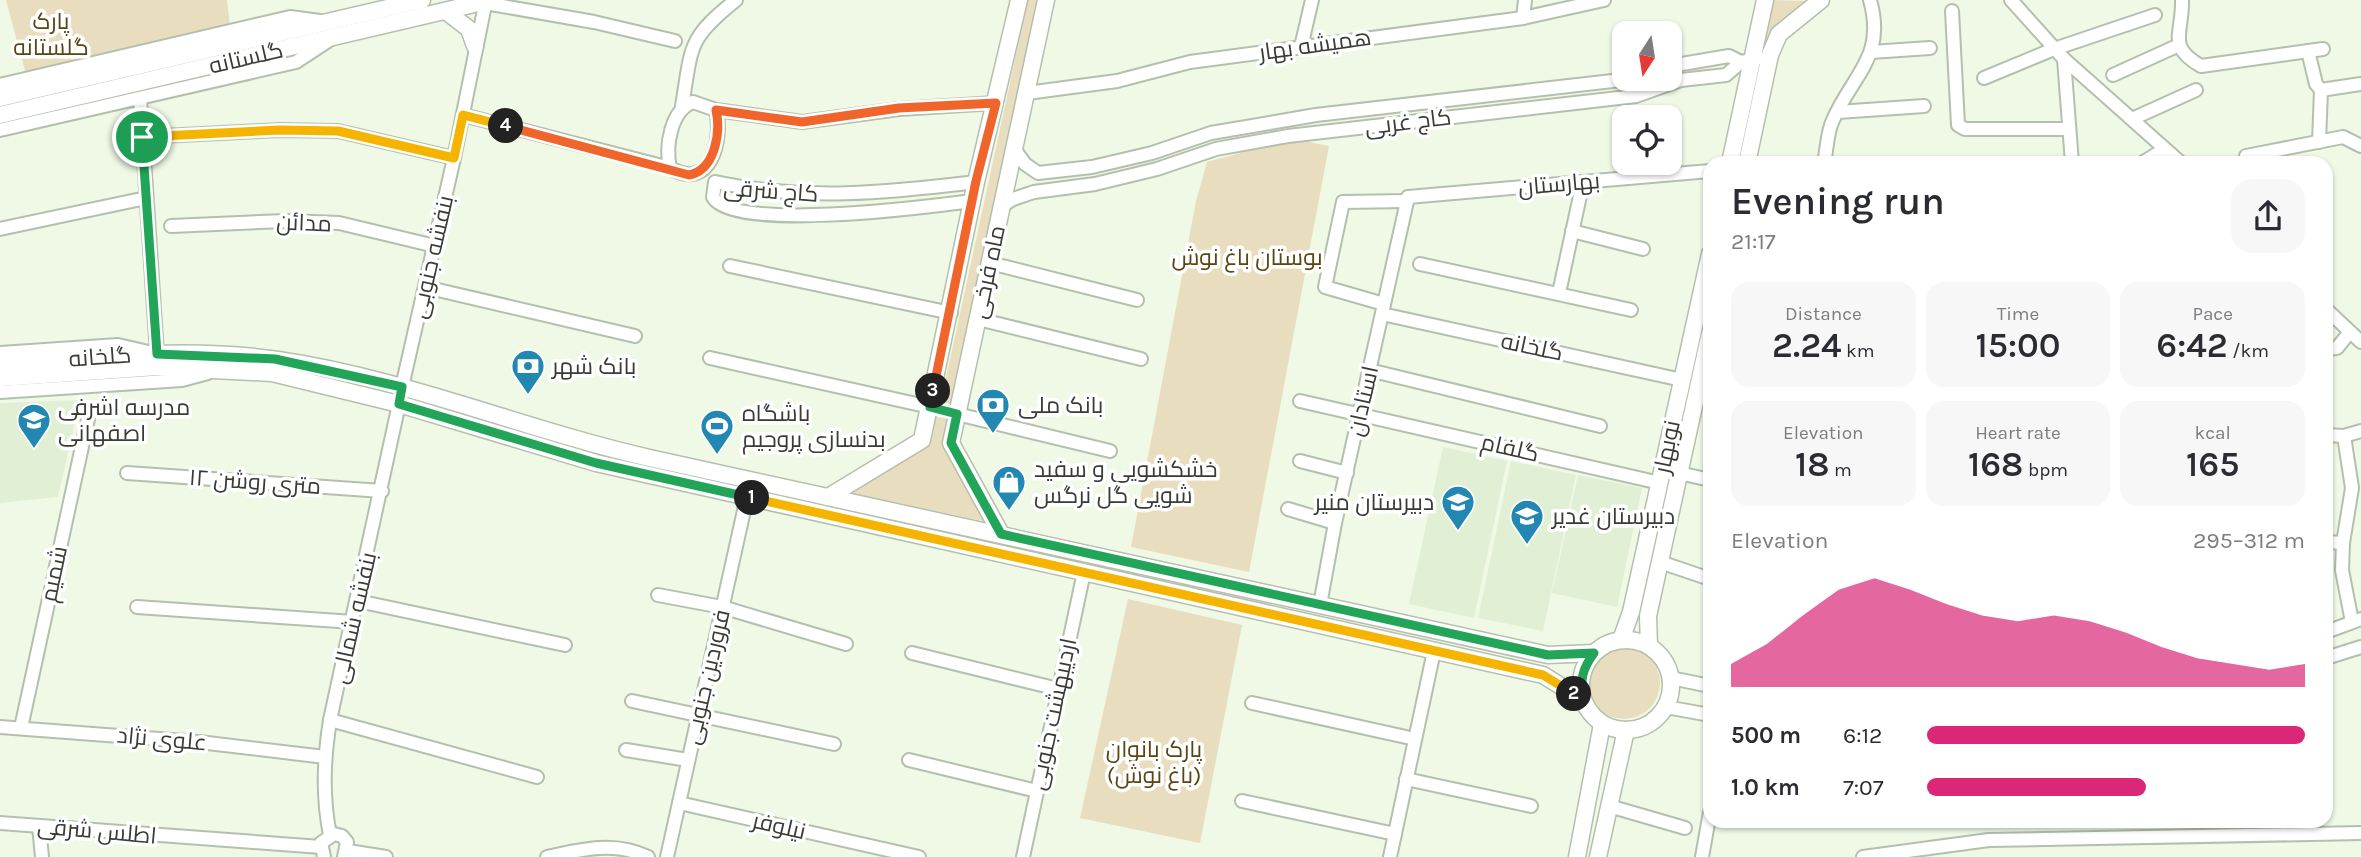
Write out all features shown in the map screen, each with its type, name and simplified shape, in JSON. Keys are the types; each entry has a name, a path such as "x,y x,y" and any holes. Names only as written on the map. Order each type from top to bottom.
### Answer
{"main road":[{"name":"گلستانه","path":"0,115 329,31 422,0"},
{"name":"ماه فرخی","path":"828,497 922,440 951,313 976,181 1019,0"},
{"name":"ماه فرخی","path":"1001,534 951,443 1046,0"},
{"path":"1731,156 1747,61 1765,0"},
{"path":"1748,156 1770,55 1779,34 1821,0"},
{"name":"گلستانه","path":"0,98 329,31 447,12 487,1"},
{"path":"447,12 469,29 475,46"},
{"name":"نوبهار","path":"1621,640 1631,612 1703,286"},
{"name":"گلخانه","path":"0,364 157,354 275,359 401,396 599,447 1548,655 1594,653"},
{"name":"گلخانه","path":"0,378 102,369 220,369 293,377 401,396 596,463 1543,675 1583,700"},
{"name":"نوبهار","path":"1649,646 1648,616 1679,473 1703,385"},
{"path":"930,407 957,414"},
{"path":"1621,640 1649,646 1659,654 1671,678 1665,707 1648,723 1626,730 1602,724 1590,713 1583,700 1580,683 1584,667 1594,653 1606,644 1621,640"},
{"path":"1577,857 1602,724"},
{"path":"1598,857 1626,730"}],"street":[{"path":"670,168 667,156 677,114 682,106 692,46 705,25 736,0"},
{"path":"1301,47 1312,0"},
{"path":"1523,18 1525,0"},
{"name":"همیشه بهار","path":"1027,93 1117,81 1191,62 1523,18 1604,0"},
{"path":"1825,156 1832,121 1871,52 1875,19 1870,0"},
{"path":"2182,0 2177,46 2184,56 2201,66 2323,49"},
{"path":"487,1 674,41"},
{"name":"بنفشه جنوبی","path":"401,396 454,158 475,46 487,1"},
{"path":"2016,3 2064,59 2173,156"},
{"path":"1952,12 1958,125 1965,129 2068,129"},
{"path":"1983,78 2054,49 2155,15"},
{"path":"0,85 290,17 329,31 296,62 0,130"},
{"path":"2113,75 2177,46"},
{"path":"1871,52 1930,48"},
{"path":"2308,51 2316,84 2321,90 2319,142"},
{"path":"1682,64 1729,56 1747,61 1770,55"},
{"path":"2064,59 2071,156"},
{"name":"کاج غربی","path":"1002,206 1034,192 1095,184 1216,149 1318,132 1636,96 1681,80 1726,75 1747,61"},
{"name":"کاج غربی","path":"1038,173 1092,167 1152,153 1211,133 1316,115 1510,92 1612,83"},
{"path":"2321,90 2361,84"},
{"path":"2132,120 2196,90"},
{"path":"1510,92 1512,109"},
{"path":"0,353 118,345 157,354 140,98"},
{"path":"682,106 693,102 716,110 802,122 899,108 996,103"},
{"path":"1838,112 1923,106"},
{"path":"463,115 689,175 703,172 709,165 717,131 716,110"},
{"path":"1316,115 1318,132"},
{"path":"142,137 280,130 338,131 454,158"},
{"path":"2246,156 2279,156 2343,137 2361,146"},
{"path":"2154,156 2165,149"},
{"path":"1015,150 1025,164 1038,173 1031,180 1034,192"},
{"name":"بهارستان","path":"1383,309 1325,287 1343,202 1408,199 1703,173"},
{"name":"کاج شرقی","path":"972,201 852,215 794,215 722,205 713,197 715,182 804,195 856,195 976,181"},
{"path":"1559,293 1583,182"},
{"path":"0,229 146,198"},
{"name":"استادان","path":"1320,605 1335,523 1408,199"},
{"name":"مدائن","path":"171,226 285,221 339,223 435,246"},
{"path":"1572,231 1643,249"},
{"path":"990,263 1137,300"},
{"path":"1420,264 1631,310"},
{"path":"730,266 951,313"},
{"path":"425,287 635,335"},
{"name":"گلخانه","path":"1383,309 1682,380"},
{"path":"2333,316 2361,342"},
{"path":"978,319 1141,359"},
{"path":"2333,348 2337,348 2349,333"},
{"path":"710,358 930,407"},
{"path":"0,392 182,380 220,369"},
{"path":"1370,370 1600,426"},
{"name":"بنفشه شمالی","path":"330,835 324,804 324,757 401,396"},
{"name":"گلفام","path":"1300,401 1660,483"},
{"path":"957,414 1110,451"},
{"name":"شمیم","path":"21,728 88,419"},
{"path":"2333,435 2344,436 2361,431"},
{"path":"2333,629 2356,620 2343,570 2343,543 2357,488 2344,436"},
{"path":"1300,461 1346,473"},
{"name":"۱۲ متری روشن","path":"127,473 382,491"},
{"path":"1679,473 1703,478"},
{"name":"فروردین جنوبی","path":"667,857 747,497"},
{"path":"1287,509 1335,523"},
{"path":"2333,542 2343,543"},
{"path":"1660,562 1703,577"},
{"name":"اردیبهشت جنوبی","path":"1023,857 1084,572"},
{"path":"658,595 722,607 846,644"},
{"path":"358,601 565,645"},
{"path":"137,607 353,622"},
{"path":"2333,656 2361,647"},
{"path":"1390,857 1434,651"},
{"path":"912,653 1058,689"},
{"path":"1671,678 1703,685"},
{"path":"632,701 834,744"},
{"path":"1252,703 1415,739"},
{"path":"1665,707 1703,714"},
{"path":"330,720 537,777"},
{"name":"علوی نژاد","path":"0,727 324,757"},
{"path":"626,750 688,760"},
{"path":"909,760 1037,791"},
{"path":"1406,779 1531,806"},
{"path":"1242,800 1395,834"},
{"name":"نیلوفر","path":"679,803 919,857"},
{"path":"1609,806 1685,828"},
{"name":"اطلس شرقی","path":"0,824 322,852"},
{"path":"39,826 42,857"},
{"path":"1702,857 1707,828"},
{"path":"1863,857 1919,854 2015,839 2361,833"},
{"path":"322,852 330,835 342,836 347,842 346,854 386,857"},
{"path":"547,857 594,847 632,849 648,857"}],"shaded area":[{"name":"مدرسه اشرفی اصفهانی","path":"80,400 58,497 0,503 0,403"},
{"name":"دبیرستان منیر","path":"1443,447 1507,461 1474,618 1409,604"},
{"name":"دبیرستان غدیر","path":"1511,461 1576,475 1543,631 1478,618"},
{"path":"1578,475 1642,488 1617,607 1552,593"}],"green space":[{"name":"پارک گلستانه","path":"6,0 227,0 230,26 26,75"},
{"path":"1028,0 1038,0 950,404 941,401"},
{"path":"1771,0 1815,1 1779,23 1766,45 1760,46"},
{"name":"بوستان باغ نوش","path":"1293,139 1329,146 1249,572 1131,547 1196,201 1207,162"},
{"path":"936,417 950,418 988,522 849,493 932,440"},
{"name":"پارک بانوان (باغ نوش)","path":"1128,599 1242,625 1200,843 1080,818"},
{"path":"1624,647 1644,653 1654,663 1660,683 1654,703 1644,713 1624,719 1604,713 1594,703 1588,683 1594,663 1604,653"}],"place":[{"name":"بانک شهر","path":"528,396"},
{"name":"بانک ملی","path":"993,435"},
{"name":"مدرسه اشرفی اصفهانی","path":"34,450"},
{"name":"باشگاه بدنسازی پروجیم","path":"717,456"},
{"name":"خشکشویی و سفید شویی گل نرگس","path":"1009,512"},
{"name":"دبیرستان منیر","path":"1458,532"},
{"name":"دبیرستان غدیر","path":"1527,546"}],"route":[{"path":"996,103 976,181 930,407 957,414 951,443 1001,534 1548,655 1594,653 1584,667 1580,683 1583,700 1543,675 596,463 399,404 402,387 325,368 275,359 157,354 142,137 280,130 338,131 454,158 463,115 689,175 703,172 709,165 717,131 716,110 802,122 899,108 996,103"}]}
